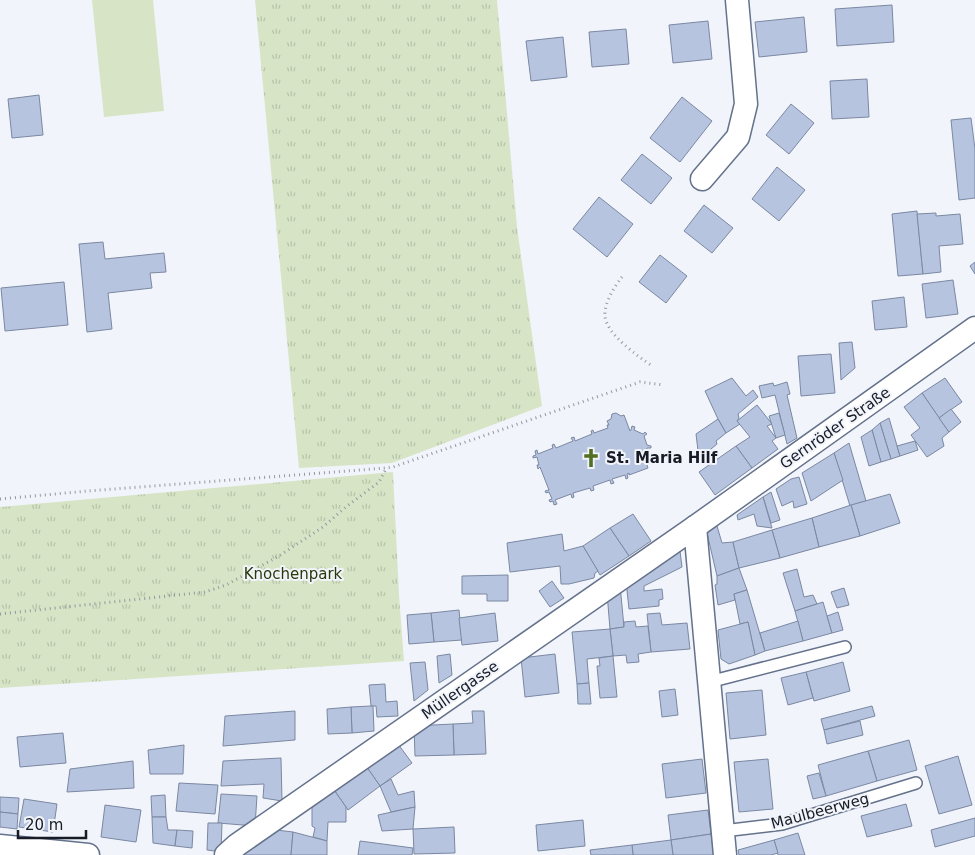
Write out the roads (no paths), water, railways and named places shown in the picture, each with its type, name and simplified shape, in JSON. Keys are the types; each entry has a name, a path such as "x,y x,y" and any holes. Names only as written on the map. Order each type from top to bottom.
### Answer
{"street":[{"path":"702,179 738,137 746,104 737,0"},
{"name":"Gernröder Straße","path":"695,527 975,328"},
{"path":"695,527 725,855"},
{"name":"Müllergasse","path":"226,855 237,845 695,527"},
{"path":"0,846 88,855"}],"lane":[{"path":"709,682 845,647"},
{"name":"Maulbeerweg","path":"723,831 782,824 916,783"}],"place":[{"name":"St. Maria Hilf","path":"591,458"}],"park label":[{"name":"Knochenpark","path":"293,574"}]}
